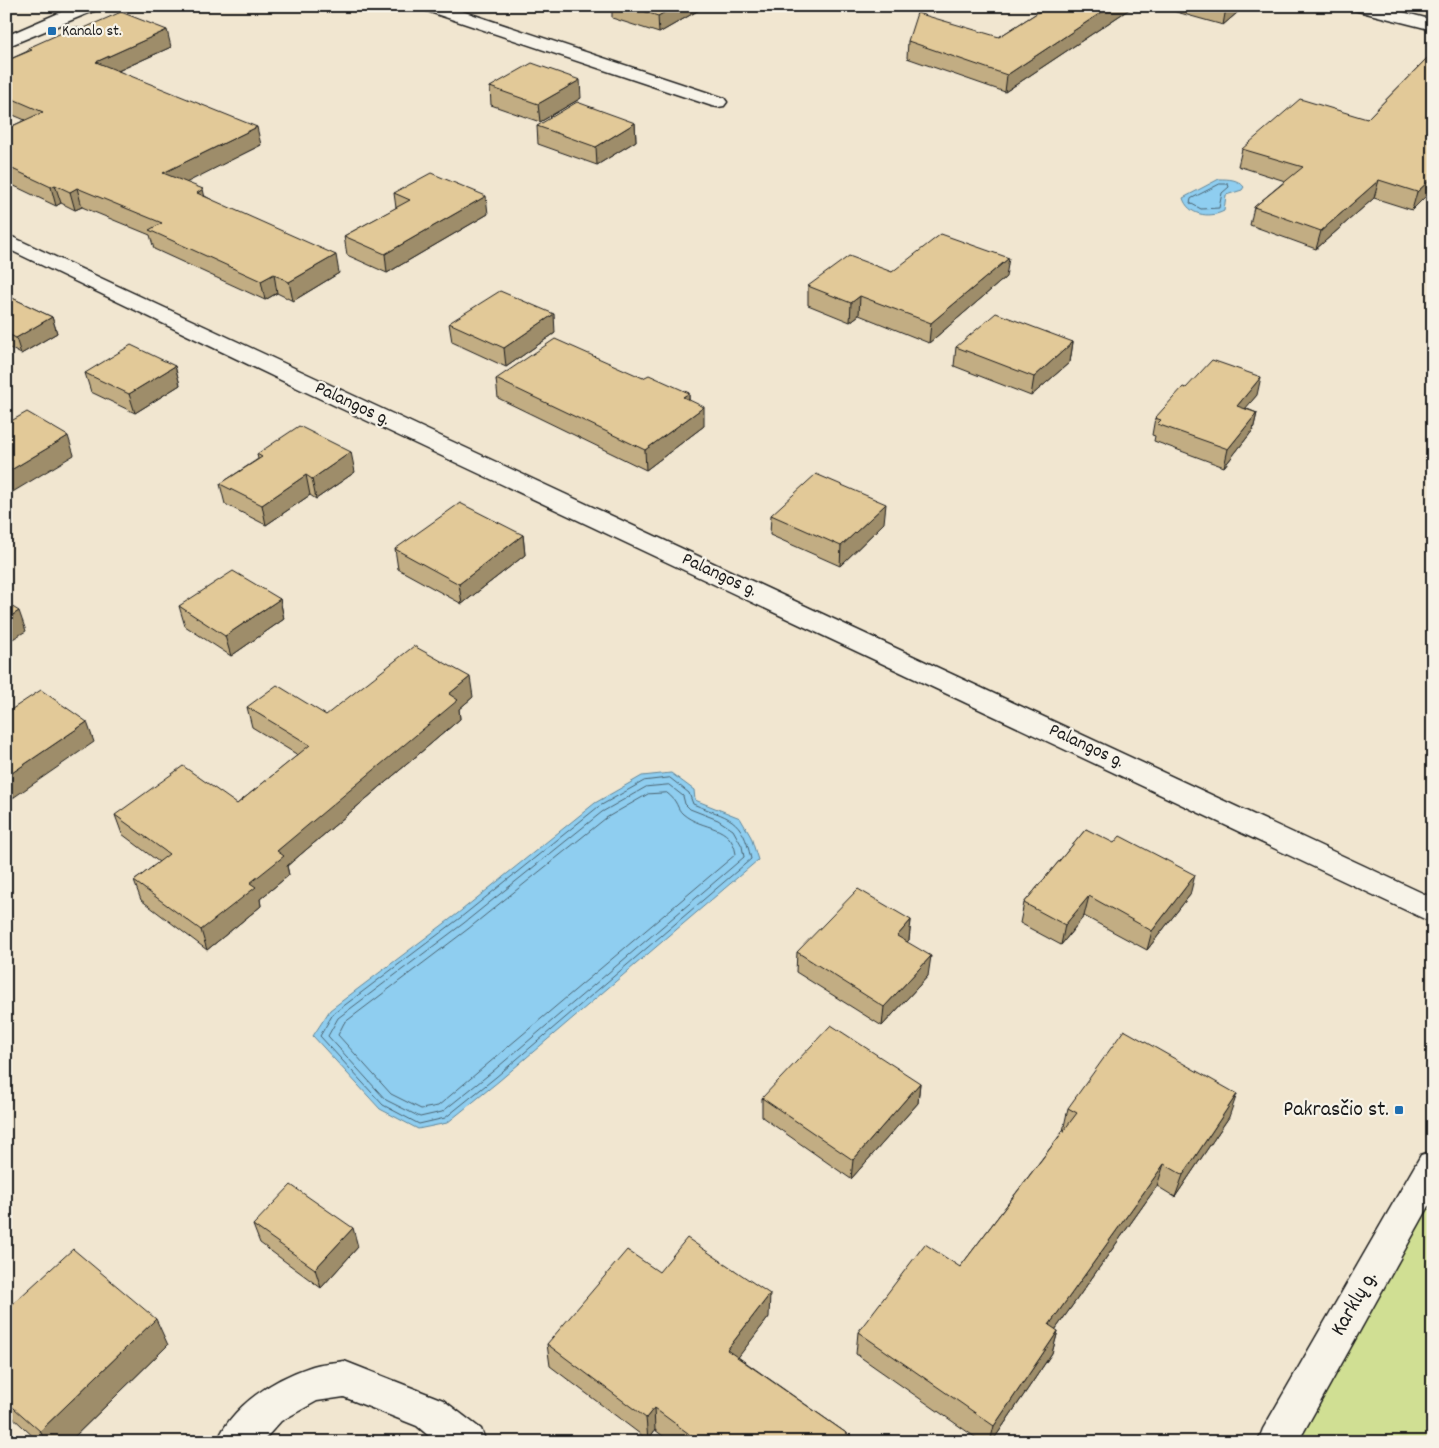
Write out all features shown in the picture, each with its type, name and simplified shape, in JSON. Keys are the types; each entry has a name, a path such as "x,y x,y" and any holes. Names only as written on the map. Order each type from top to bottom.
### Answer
{"street":[{"path":"6,42 90,6"},
{"path":"430,6 718,102"},
{"path":"1360,6 1433,26"},
{"name":"Palangos g.","path":"6,240 297,379 1433,911"},
{"name":"Karklų g.","path":"1276,1442 1433,1166"},
{"path":"236,1442 268,1408 312,1384 344,1379 430,1413 467,1442"}],"green space":[{"path":"1433,1166 1433,1442 1277,1442"}],"water":[{"path":"1219,179 1230,179 1242,184 1244,187 1242,190 1226,195 1224,211 1206,215 1194,212 1189,208 1183,198"},
{"path":"671,773 694,790 695,800 740,818 751,837 758,860 499,1081 447,1123 418,1129 380,1109 313,1036 330,1010 457,914 595,803 642,776"}],"building":[{"path":"628,6 676,6 658,16"},
{"path":"1048,6 1111,6 1007,75 908,41 917,13 999,37"},
{"path":"121,12 167,30 96,62 257,127 163,173 203,189 197,193 336,255 289,282 274,274 261,281 149,230 162,223 77,188 70,192 55,185 51,187 6,166 6,129 43,112 6,96 6,61 32,50 28,48 75,27 82,29"},
{"path":"1433,52 1433,177 1417,192 1379,180 1321,231 1254,207 1303,167 1242,149 1300,99 1367,119"},
{"path":"532,63 580,80 538,104 490,87"},
{"path":"577,102 635,123 596,147 537,126"},
{"path":"431,173 486,196 385,254 344,236 410,200 394,193"},
{"path":"941,234 1009,258 931,323 860,296 851,303 808,286 849,256 892,272"},
{"path":"500,291 554,314 504,348 449,323"},
{"path":"6,295 52,317 16,338 6,333"},
{"path":"996,313 1073,342 1034,377 956,347"},
{"path":"555,339 643,378 649,375 689,393 683,397 704,407 645,450 496,379"},
{"path":"131,345 175,366 129,394 85,373"},
{"path":"1212,360 1261,377 1237,406 1257,413 1228,449 1157,424 1161,420 1155,418 1183,387 1186,388"},
{"path":"27,412 68,436 6,473 6,424"},
{"path":"299,426 351,452 312,479 306,475 262,505 220,484 262,457 257,454"},
{"path":"816,474 886,504 841,546 771,515"},
{"path":"460,503 523,535 459,584 395,549"},
{"path":"233,571 280,599 225,636 179,606"},
{"path":"6,603 19,611 6,619"},
{"path":"414,646 470,677 449,694 458,700 277,851 284,856 250,883 256,887 201,930 134,881 169,854 115,815 183,766 237,804 310,745 247,707 277,685 326,715"},
{"path":"41,690 87,722 6,777 6,713"},
{"path":"1086,829 1114,843 1120,836 1195,875 1152,931 1089,896 1065,925 1024,903"},
{"path":"858,889 911,920 897,936 931,956 884,1007 797,952"},
{"path":"831,1025 920,1083 853,1160 762,1098"},
{"path":"1124,1030 1237,1094 1183,1175 1164,1164 1049,1325 1058,1331 994,1426 858,1332 925,1244 960,1267 1077,1113 1068,1108"},
{"path":"291,1185 353,1228 315,1269 253,1225"},
{"path":"687,1238 770,1294 727,1350 859,1442 700,1442 654,1408 646,1418 547,1344 627,1250 659,1272"},
{"path":"73,1249 156,1319 40,1431 6,1401 6,1310"}],"place":[{"name":"Kanalo st.","path":"52,31"},
{"name":"Pakrasčio st.","path":"1399,1110"}]}
